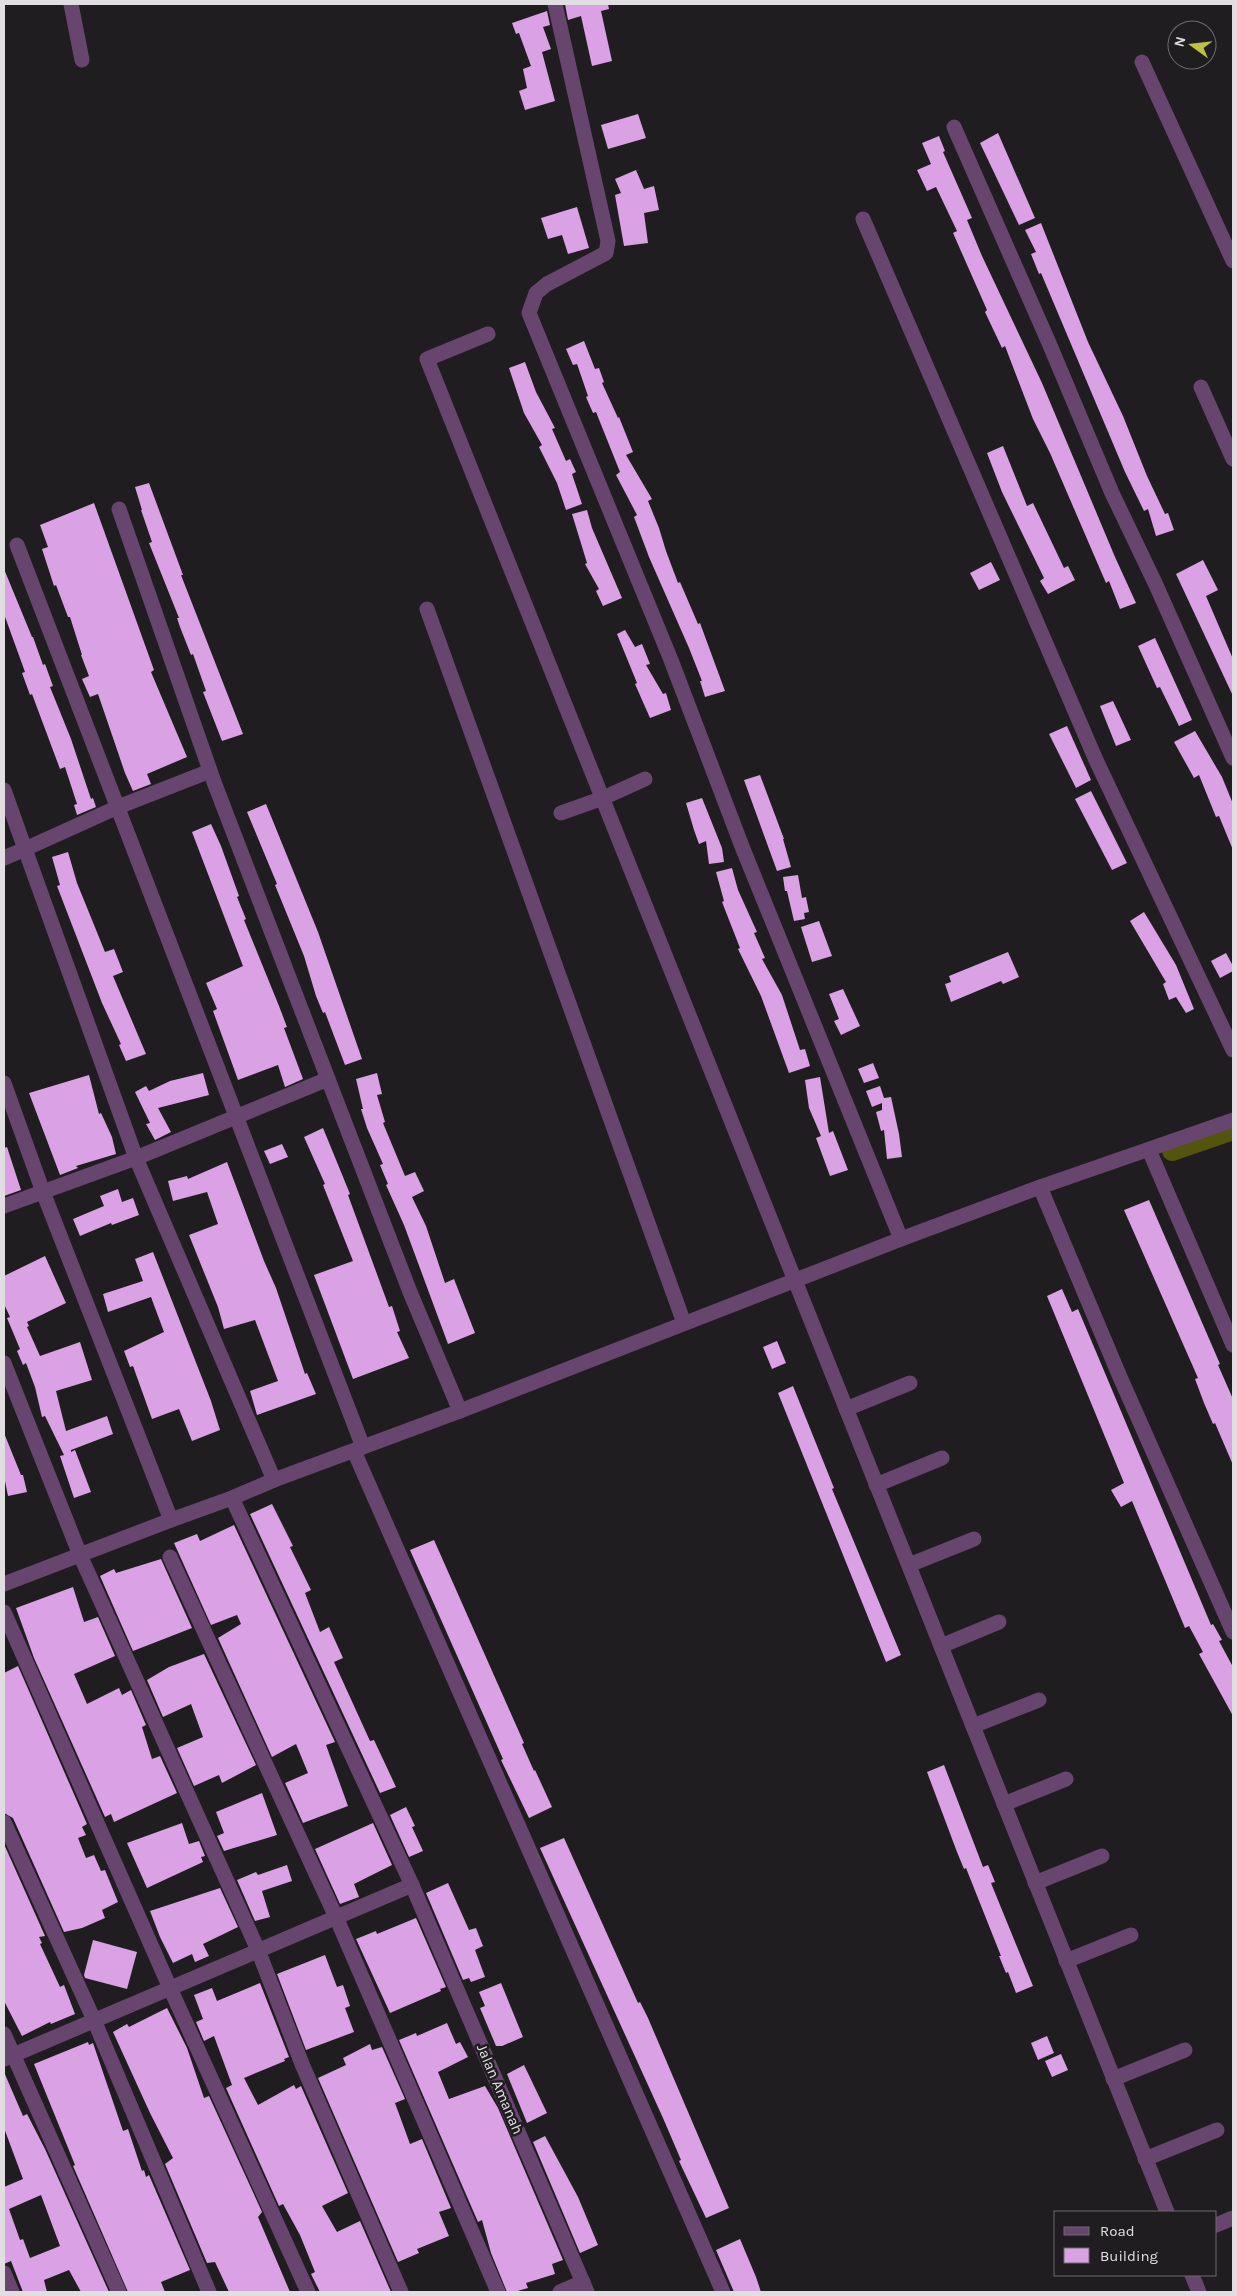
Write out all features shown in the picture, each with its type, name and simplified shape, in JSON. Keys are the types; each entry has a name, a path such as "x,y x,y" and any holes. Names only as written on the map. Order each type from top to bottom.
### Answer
{"street":[{"path":"71,4 82,60"},
{"path":"555,4 608,241 606,253 547,284 536,294 529,313 671,660 747,858 901,1239"},
{"path":"1142,62 1233,261"},
{"path":"954,128 1045,334 1112,493 1156,585 1233,758"},
{"path":"863,219 1096,760 1233,1050"},
{"path":"488,334 428,358 1167,2211"},
{"path":"1200,387 1233,459"},
{"path":"119,509 210,771 410,1292 460,1412"},
{"path":"17,545 237,1117 358,1449 724,2292"},
{"path":"427,609 684,1323"},
{"path":"4,858 118,807 210,771"},
{"path":"561,813 603,798 644,779"},
{"path":"4,790 136,1158 274,1480"},
{"path":"4,1206 136,1158 328,1079"},
{"path":"4,1083 43,1192 171,1520"},
{"path":"4,1584 232,1498 274,1480 460,1412 901,1239 1040,1187 1233,1120"},
{"path":"1149,1150 1233,1345"},
{"path":"1040,1187 1120,1377 1233,1632"},
{"path":"4,1363 80,1555 258,1950 302,2064 401,2292"},
{"path":"846,1409 910,1383"},
{"path":"876,1484 942,1458"},
{"name":"Jalan Amanah","path":"232,1498 412,1885 585,2287"},
{"path":"909,1565 974,1539"},
{"path":"170,1557 336,1917 498,2292"},
{"path":"4,1612 170,1988 308,2292"},
{"path":"941,1646 999,1622"},
{"path":"973,1726 1039,1700"},
{"path":"1004,1804 1066,1779"},
{"path":"4,1822 94,2020 209,2292"},
{"path":"1035,1883 1102,1856"},
{"path":"8,2057 412,1885"},
{"path":"1066,1961 1131,1935"},
{"path":"4,2034 8,2057 119,2292"},
{"path":"1114,2079 1185,2050"},
{"path":"1145,2159 1217,2130"},
{"path":"1217,2225 1233,2218"},
{"path":"4,2273 12,2292"},
{"path":"1192,2276 1199,2292"},
{"path":"560,2292 585,2287"}],"building":[{"path":"565,4 608,4 609,9 601,11 612,61 592,66 581,16 568,20"},
{"path":"547,11 550,25 543,27 551,49 542,52 555,101 525,110 519,91 527,88 523,69 531,66 519,33 516,34 512,23"},
{"path":"638,114 646,138 608,149 601,125"},
{"path":"998,133 1035,218 1019,225 980,143"},
{"path":"939,136 945,151 943,152 972,218 967,220 982,256 1042,383 1136,603 1120,609 1109,581 1106,583 1050,453 1033,419 1005,346 1002,348 985,312 987,310 953,233 957,231 936,187 927,191 917,170 931,164 922,143"},
{"path":"636,170 644,189 654,186 659,210 644,213 648,243 624,246 615,195 621,193 615,179"},
{"path":"577,207 589,248 568,254 562,235 548,239 541,218"},
{"path":"1041,223 1088,342 1123,416 1147,476 1165,514 1168,513 1174,530 1156,536 1148,509 1144,511 1125,472 1041,273 1039,274 1031,254 1036,252 1025,230"},
{"path":"584,341 595,369 599,368 604,382 602,383 619,417 633,452 626,455 652,499 648,501 678,583 680,582 698,624 700,623 725,691 705,697 700,681 702,681 689,648 649,557 634,517 637,515 616,475 620,472 596,412 593,413 586,397 588,396 577,364 573,365 566,349"},
{"path":"525,362 536,392 555,428 552,429 566,461 570,459 576,472 572,474 582,504 566,510 557,483 539,447 542,445 524,413 509,368"},
{"path":"1003,446 1027,506 1033,503 1064,568 1068,566 1075,580 1048,594 1040,581 1044,578 1002,492 987,453"},
{"path":"149,483 183,575 181,575 243,734 222,741 203,692 206,691 193,654 191,655 177,618 179,618 149,543 152,542 135,487"},
{"path":"94,503 154,670 151,672 187,757 147,774 151,784 133,791 98,694 90,697 82,679 89,676 70,617 68,617 56,585 54,586 42,549 48,547 40,525"},
{"path":"587,510 592,528 622,598 603,606 596,591 599,589 585,564 587,563 572,514"},
{"path":"1203,560 1218,590 1206,596 1233,659 1233,696 1176,574"},
{"path":"991,562 1000,580 979,590 970,573"},
{"path":"4,569 43,665 45,664 53,686 50,687 71,739 91,799 93,798 96,807 77,815 74,805 77,804 65,767 60,769 32,694 30,695 22,673 25,672 4,614"},
{"path":"625,630 635,647 642,644 650,664 646,665 663,694 666,693 671,710 650,718 635,684 637,683 617,634"},
{"path":"1155,638 1192,720 1179,726 1160,687 1157,688 1138,646"},
{"path":"1113,701 1131,740 1116,746 1100,706"},
{"path":"1067,726 1091,780 1076,788 1049,734"},
{"path":"1195,731 1222,777 1233,804 1233,850 1219,816 1216,817 1199,775 1194,778 1174,742"},
{"path":"760,775 784,839 791,867 777,871 744,780"},
{"path":"1091,791 1127,863 1112,870 1075,799"},
{"path":"702,798 722,848 724,862 709,864 706,841 699,844 694,830 686,803"},
{"path":"266,804 318,932 362,1059 345,1065 325,1012 323,1013 316,996 304,956 275,885 277,884 247,812"},
{"path":"211,824 239,896 237,897 246,919 244,920 287,1027 284,1028 303,1079 285,1087 278,1065 238,1080 213,1011 217,1009 206,983 243,966 192,832"},
{"path":"68,852 77,883 105,952 114,949 123,972 113,976 146,1054 126,1061 119,1045 121,1044 102,1003 57,886 60,885 52,857"},
{"path":"732,868 738,890 757,932 754,933 765,958 762,959 782,995 800,1050 805,1049 810,1066 789,1073 761,996 738,949 740,948 722,902 724,901 716,872"},
{"path":"798,875 802,898 806,897 809,912 804,913 805,919 794,921 783,877"},
{"path":"1144,912 1176,965 1194,1009 1186,1013 1176,997 1169,1000 1163,984 1166,982 1130,921"},
{"path":"819,921 832,956 812,962 801,927"},
{"path":"1008,952 1019,977 1003,984 1001,981 951,1002 945,984 951,982 949,976"},
{"path":"1226,953 1233,966 1233,971 1220,978 1211,961"},
{"path":"843,989 860,1026 841,1035 834,1021 839,1019 829,994"},
{"path":"873,1063 879,1078 864,1083 858,1069"},
{"path":"203,1073 209,1095 158,1108 171,1132 155,1140 146,1124 150,1123 135,1092 146,1086 149,1091 170,1081"},
{"path":"377,1073 382,1094 377,1095 385,1122 383,1123 405,1176 415,1172 424,1191 412,1197 426,1226 445,1283 454,1279 475,1333 448,1344 404,1225 386,1185 388,1184 380,1165 383,1164 361,1109 363,1109 356,1079"},
{"path":"89,1075 99,1114 101,1113 112,1137 116,1154 76,1166 78,1168 60,1175 29,1093"},
{"path":"820,1077 829,1133 833,1131 848,1170 830,1176 816,1138 821,1136 809,1108 805,1080"},
{"path":"880,1086 884,1098 891,1097 902,1157 887,1159 884,1130 881,1131 876,1112 882,1110 882,1103 872,1107 866,1091"},
{"path":"323,1128 350,1194 348,1195 389,1307 392,1306 400,1331 397,1332 409,1358 353,1379 314,1275 353,1261 323,1185 325,1184 304,1137"},
{"path":"282,1144 288,1157 270,1164 264,1151"},
{"path":"7,1147 21,1190 4,1196 4,1148"},
{"path":"227,1162 276,1288 305,1374 307,1373 316,1394 257,1415 250,1391 278,1381 255,1320 224,1329 218,1307 189,1235 218,1224 207,1192 173,1201 168,1181 187,1176 188,1179"},
{"path":"118,1189 122,1202 133,1198 139,1215 112,1225 111,1223 80,1236 73,1219 104,1206 100,1196"},
{"path":"1149,1200 1220,1364 1218,1365 1233,1399 1233,1465 1204,1403 1195,1379 1198,1378 1124,1210"},
{"path":"153,1252 211,1401 220,1430 192,1441 179,1409 152,1419 133,1366 130,1367 124,1351 164,1332 151,1297 108,1312 103,1294 143,1281 135,1259"},
{"path":"45,1256 66,1303 27,1322 29,1326 27,1327 40,1356 80,1342 92,1380 56,1391 66,1431 107,1416 113,1434 71,1450 71,1452 75,1450 91,1492 74,1498 60,1456 64,1455 45,1416 42,1417 35,1387 26,1363 23,1365 17,1351 20,1349 7,1318 10,1317 4,1304 4,1276"},
{"path":"1062,1289 1072,1312 1078,1309 1211,1625 1213,1624 1222,1640 1219,1641 1233,1667 1233,1716 1199,1654 1203,1652 1189,1626 1185,1628 1132,1501 1121,1507 1111,1490 1124,1483 1047,1296"},
{"path":"777,1341 786,1363 772,1369 763,1347"},
{"path":"793,1386 834,1488 832,1489 901,1655 886,1662 778,1393"},
{"path":"4,1433 21,1475 23,1475 27,1492 8,1496 4,1476"},
{"path":"272,1504 293,1546 290,1547 311,1590 305,1593 320,1632 329,1627 343,1658 334,1662 370,1741 374,1740 396,1787 380,1793 250,1514"},
{"path":"234,1525 335,1742 326,1745 348,1806 303,1823 285,1783 308,1773 296,1744 272,1757 218,1638 241,1624 237,1615 211,1625 174,1543 197,1534 200,1541"},
{"path":"434,1540 524,1743 522,1744 552,1807 529,1818 501,1760 503,1759 410,1550"},
{"path":"161,1559 192,1628 133,1651 100,1576 114,1569 116,1573"},
{"path":"73,1587 84,1622 98,1617 115,1656 74,1674 87,1704 119,1688 122,1695 131,1690 146,1725 142,1727 152,1759 160,1756 177,1793 114,1822 111,1814 105,1817 34,1658 16,1608"},
{"path":"204,1654 256,1765 222,1783 219,1775 194,1786 177,1748 203,1737 191,1704 163,1717 147,1680 169,1667"},
{"path":"18,1666 87,1824 82,1827 86,1835 78,1838 86,1858 94,1855 101,1871 105,1870 118,1902 102,1910 105,1918 82,1928 64,1932 13,1818 4,1813 4,1673"},
{"path":"944,1765 983,1867 988,1865 995,1882 991,1883 1033,1986 1016,1993 999,1956 1001,1956 966,1868 964,1869 957,1852 927,1772"},
{"path":"262,1793 277,1835 224,1851 217,1836 224,1833 216,1812"},
{"path":"406,1807 415,1826 412,1827 423,1851 409,1857 390,1815"},
{"path":"182,1823 189,1844 199,1841 205,1856 201,1857 203,1862 147,1888 127,1843"},
{"path":"373,1823 392,1865 354,1884 359,1897 340,1904 315,1849"},
{"path":"564,1838 638,2003 640,2002 648,2018 729,2208 706,2218 679,2161 681,2160 663,2118 540,1848"},
{"path":"4,1844 45,1936 39,1937 42,1943 40,1944 60,1987 64,1985 75,2014 51,2024 50,2022 22,2036 4,2001"},
{"path":"287,1865 292,1881 262,1891 270,1917 255,1921 237,1880 256,1872 258,1875"},
{"path":"448,1883 469,1930 476,1928 483,1946 475,1950 485,1977 471,1982 469,1978 463,1980 426,1893"},
{"path":"220,1888 238,1927 203,1944 209,1956 195,1962 192,1954 173,1963 150,1911"},
{"path":"416,1918 446,1987 440,1989 441,1991 390,2013 356,1939 376,1931 377,1934"},
{"path":"93,1940 137,1952 127,1989 85,1978 84,1975"},
{"path":"325,1955 337,1987 343,1985 350,2006 345,2008 354,2032 306,2050 277,1974"},
{"path":"260,1983 289,2057 284,2059 285,2061 244,2078 258,2105 294,2085 296,2089 301,2086 348,2193 322,2206 337,2232 360,2221 391,2292 320,2292 311,2274 315,2272 300,2235 283,2204 279,2206 226,2088 232,2085 214,2036 204,2041 196,2022 203,2019 194,1995 212,1988 217,2001"},
{"path":"501,1983 523,2037 502,2046 496,2046 480,2008 485,2006 479,1992"},
{"path":"167,2008 187,2048 204,2098 209,2096 262,2212 258,2217 290,2292 229,2292 215,2262 207,2263 165,2164 173,2158 113,2032 127,2024 129,2027"},
{"path":"447,2023 456,2044 460,2042 468,2057 438,2072 449,2099 485,2086 498,2108 563,2260 552,2264 555,2274 526,2283 528,2288 514,2292 507,2292 491,2253 482,2220 478,2222 399,2040 416,2033 417,2036"},
{"path":"1047,2036 1054,2053 1038,2060 1031,2043"},
{"path":"88,2042 89,2045 93,2043 123,2131 128,2129 142,2171 144,2170 146,2177 149,2175 190,2270 161,2282 165,2292 128,2292 73,2166 75,2165 34,2064"},
{"path":"370,2044 372,2050 382,2047 405,2099 395,2103 410,2144 422,2139 451,2208 439,2212 449,2236 417,2249 419,2253 398,2262 318,2078 346,2065 343,2058"},
{"path":"1061,2054 1068,2070 1052,2077 1045,2061"},
{"path":"524,2065 547,2113 527,2123 507,2074"},
{"path":"4,2072 23,2116 27,2114 45,2149 109,2292 81,2292 69,2270 44,2280 47,2292 23,2292 11,2261 4,2264 4,2187 23,2179 4,2128","holes":["41,2195 60,2246 30,2258 23,2239 20,2240 9,2209"]},
{"path":"545,2136 578,2197 598,2245 580,2253 533,2142"},
{"path":"740,2239 761,2292 734,2292 716,2250"}],"waterway":[{"path":"1172,1151 1233,1130"}]}
